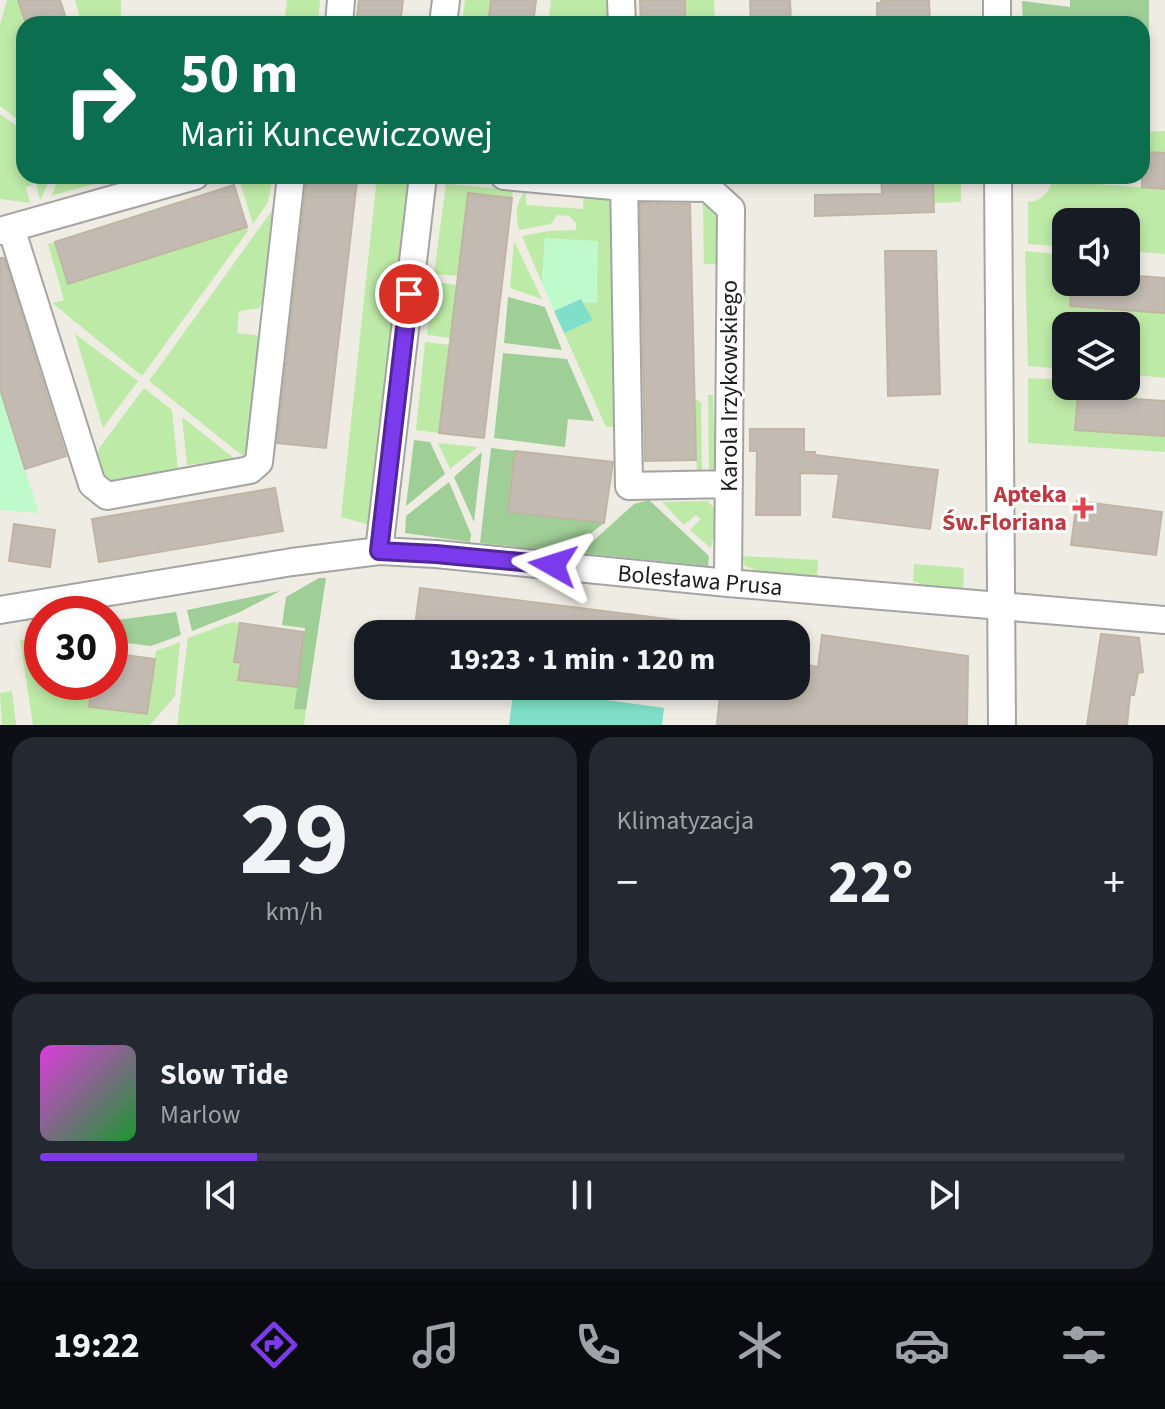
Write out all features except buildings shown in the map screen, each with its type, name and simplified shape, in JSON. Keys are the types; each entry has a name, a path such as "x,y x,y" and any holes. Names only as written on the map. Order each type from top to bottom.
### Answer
{"street":[{"path":"166,184 6,229 92,484 107,496 250,470 259,462 290,184"},
{"path":"379,551 422,184"},
{"path":"624,184 629,486 729,484"},
{"name":"Karola Irzykowskiego","path":"652,184 708,188 731,209 728,583"},
{"path":"998,184 1002,725"},
{"name":"Bolesława Prusa","path":"0,610 292,562 379,551 1165,620"}],"green space":[{"path":"7,0 18,0 23,16 16,16 16,118 0,106 0,25"},
{"path":"75,0 121,0 121,16 80,16"},
{"path":"287,0 320,0 319,16 285,16"},
{"path":"465,0 491,0 489,16 463,16"},
{"path":"551,0 616,0 617,16 549,16"},
{"path":"685,0 714,0 715,16 685,16"},
{"path":"1070,0 1149,0 1149,16 1023,16 1022,1 1070,7"},
{"path":"0,114 16,125 16,184 34,184 26,187 30,203 0,199"},
{"path":"1165,131 1165,154 1150,152 1150,132"},
{"path":"36,184 48,184 40,200"},
{"path":"56,184 94,184 51,196"},
{"path":"240,184 271,184 268,202 253,224"},
{"path":"376,184 410,184 374,526 341,517"},
{"path":"446,184 513,190 512,198 468,193 458,276 434,274"},
{"path":"933,184 961,184 961,202 934,203"},
{"path":"1051,184 1165,189 1165,254 1140,252 1140,208 1052,208 1052,246 1028,244 1028,202 1046,194"},
{"path":"526,190 526,205 583,209 584,194 615,198 624,426 606,427 564,333 593,320 583,302 596,303 545,238 542,283 522,236 576,230 576,223 569,216 557,215 551,224 519,230 517,209"},
{"path":"279,201 267,296 259,308 239,311 237,333 264,336 253,453 244,457 149,381"},
{"path":"703,201 721,220 725,264 704,264"},
{"path":"247,227 248,231 142,376 52,303 64,300 48,244 55,242 69,284"},
{"path":"545,238 598,241 597,303 583,302 581,299 554,311 542,283"},
{"path":"514,241 542,299 510,288"},
{"path":"1025,251 1052,254 1052,296 1071,296 1071,306 1165,313 1165,378 1140,375 1140,312 1052,312 1052,368 1028,366"},
{"path":"433,282 457,285 451,338 427,335"},
{"path":"508,297 545,307 562,350 504,343"},
{"path":"581,299 593,320 564,333 554,311"},
{"path":"75,334 138,381 103,428"},
{"path":"425,342 450,345 439,433 416,430"},
{"path":"503,353 567,359 594,421 568,419 565,447 494,438"},
{"path":"1028,378 1052,379 1052,400 1078,400 1076,430 1165,436 1165,452 1028,443"},
{"path":"144,388 172,410 178,469 105,482 98,450"},
{"path":"0,389 39,513 0,510"},
{"path":"708,395 713,395 714,431 721,439 717,471 709,474"},
{"path":"695,398 701,403 702,474 697,478"},
{"path":"182,417 235,459 187,465"},
{"path":"414,440 430,442 445,474 406,506"},
{"path":"438,443 478,447 450,469"},
{"path":"491,448 515,451 509,512 604,523 567,552 480,543"},
{"path":"482,452 474,522 454,477"},
{"path":"449,482 471,534 470,542 405,533 406,516"},
{"path":"649,500 709,556 708,566 580,553 634,504"},
{"path":"707,501 716,516 711,548 690,530 701,519 696,515 684,525 662,502"},
{"path":"742,556 818,560 817,576 764,573 745,566"},
{"path":"914,564 964,568 963,593 939,590 913,581"},
{"path":"319,578 326,578 306,710 294,709 305,628 282,625 286,597"},
{"path":"280,591 240,612 192,631 187,610"},
{"path":"176,612 181,635 151,646 128,643 128,619"},
{"path":"232,622 240,623 235,661 241,663 238,680 297,687 294,709 306,710 304,725 177,725 188,638"},
{"path":"20,640 24,641 24,666"},
{"path":"180,642 175,696 150,725 33,725 29,700 90,700 89,707 147,714 156,651"},
{"path":"12,691 16,725 2,725 0,693"},
{"path":"512,700 607,700 664,708 662,725 509,725"}],"place":[{"name":"Apteka Św.Floriana","path":"1083,508"}],"route":[{"path":"409,294 379,551 553,565"}]}
